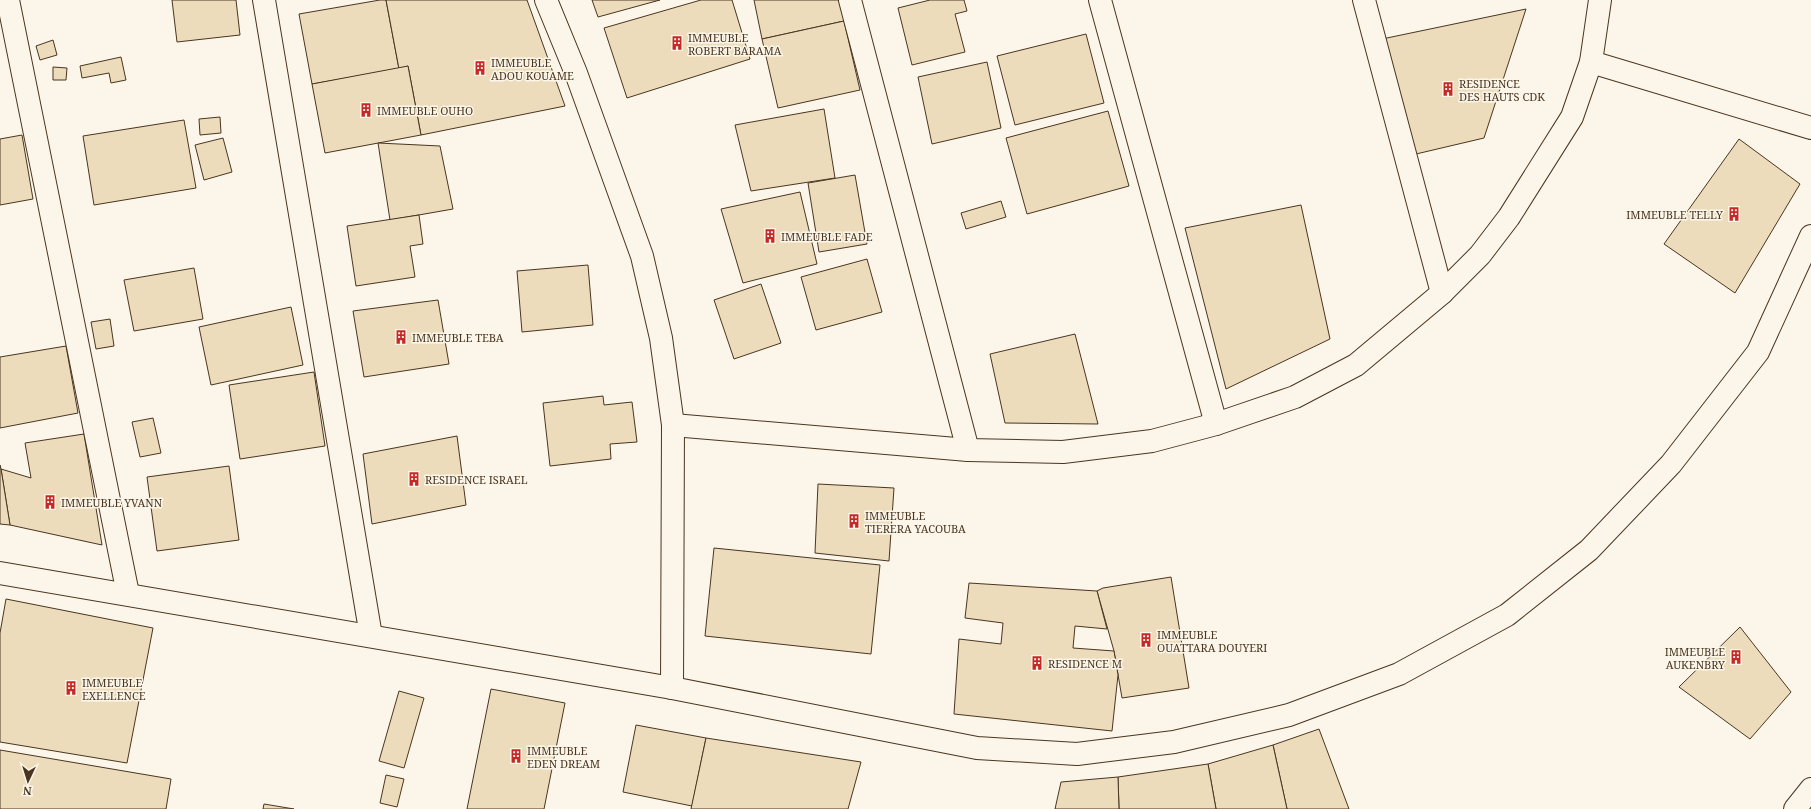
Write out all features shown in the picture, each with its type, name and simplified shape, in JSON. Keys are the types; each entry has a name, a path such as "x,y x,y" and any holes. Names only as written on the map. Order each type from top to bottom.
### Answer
{"street":[{"path":"8,0 128,594"},
{"path":"264,0 372,636"},
{"path":"546,0 576,73 642,256 661,338 673,426 672,688"},
{"path":"850,0 968,450"},
{"path":"1100,0 1216,424"},
{"path":"1364,0 1442,293"},
{"path":"673,426 968,450 1063,452 1152,441 1216,424 1295,397 1356,365 1442,293 1480,255 1513,211 1572,117 1591,62 1600,0"},
{"path":"1591,62 1811,128"},
{"path":"0,573 672,688 977,748 1077,754 1174,742 1289,715 1399,674 1507,615 1589,550 1671,464 1758,352 1811,236"},
{"path":"1795,809 1811,789"}],"building":[{"path":"172,0 236,0 240,35 177,42"},
{"path":"386,0 399,69 312,84 299,14"},
{"name":"IMMEUBLE ADOU KOUAME","path":"386,0 527,0 565,106 421,135 408,66 399,69"},
{"path":"592,0 660,0 598,17"},
{"name":"IMMEUBLE ROBERT BARAMA","path":"701,0 732,0 750,59 627,98 604,28"},
{"path":"754,0 840,0 844,21 762,39"},
{"path":"930,0 964,0 967,11 955,14 965,52 912,65 898,8"},
{"name":"RESIDENCE DES HAUTS CDK","path":"1526,9 1484,138 1416,154 1382,39"},
{"path":"844,21 860,90 778,108 762,39"},
{"path":"1086,34 1104,103 1015,125 997,56"},
{"path":"53,40 57,55 40,60 36,46"},
{"path":"121,57 126,80 111,83 109,73 82,78 80,66"},
{"path":"987,62 1001,128 932,144 918,77"},
{"name":"IMMEUBLE OUHO","path":"408,66 421,135 325,153 312,84"},
{"path":"53,67 67,68 66,80 53,80"},
{"path":"824,109 835,178 751,191 735,125"},
{"path":"1108,111 1129,186 1027,214 1006,138"},
{"path":"220,117 221,133 200,135 199,119"},
{"path":"184,120 196,188 94,205 83,136"},
{"path":"22,135 33,199 0,205 0,139"},
{"path":"223,138 232,172 204,180 195,145"},
{"name":"IMMEUBLE TELLY","path":"1739,139 1800,184 1735,293 1664,244"},
{"path":"378,143 440,146 453,209 390,220"},
{"path":"855,175 867,244 819,252 808,183"},
{"name":"IMMEUBLE FADE","path":"800,192 817,264 743,283 721,209"},
{"path":"1001,201 1006,217 966,229 961,213"},
{"path":"1301,205 1330,339 1226,389 1185,228"},
{"path":"419,215 423,244 410,246 415,277 356,286 347,226"},
{"path":"867,259 882,312 816,330 801,277"},
{"path":"588,265 593,325 522,332 517,271"},
{"path":"194,268 203,319 134,331 124,280"},
{"path":"761,284 781,343 734,359 714,300"},
{"name":"IMMEUBLE TEBA","path":"438,300 449,364 364,377 353,311"},
{"path":"291,307 303,365 211,385 199,327"},
{"path":"110,319 114,346 96,349 91,322"},
{"path":"1075,334 1098,424 1005,423 990,354"},
{"path":"66,346 78,413 0,428 0,357"},
{"path":"314,372 325,446 240,459 229,385"},
{"path":"603,396 604,405 632,402 637,442 610,444 611,459 550,466 543,403"},
{"path":"153,418 161,453 140,457 132,422"},
{"name":"IMMEUBLE YVANN","path":"84,434 102,545 10,525 1,469 31,478 25,443"},
{"name":"RESIDENCE ISRAEL","path":"457,436 466,505 372,524 363,454"},
{"path":"0,465 1,469 10,525 0,524"},
{"path":"229,466 239,540 157,551 147,477"},
{"name":"IMMEUBLE TIERERA YACOUBA","path":"818,484 894,488 889,561 815,553"},
{"path":"714,548 880,565 871,654 705,636"},
{"name":"IMMEUBLE OUATTARA DOUYERI","path":"1171,577 1189,688 1122,698 1114,651 1097,591 1103,588"},
{"name":"RESIDENCE M","path":"969,583 1097,591 1107,629 1075,626 1073,648 1114,651 1118,675 1112,731 954,714 959,639 1001,644 1003,623 965,618"},
{"name":"IMMEUBLE EXELLENCE","path":"6,599 153,628 127,763 0,742 0,633"},
{"name":"IMMEUBLE AUKENBRY","path":"1740,627 1791,692 1750,739 1679,687"},
{"name":"IMMEUBLE EDEN DREAM","path":"491,689 565,703 544,809 467,809"},
{"path":"399,691 424,698 404,768 379,761"},
{"path":"636,725 706,738 692,806 623,792"},
{"path":"1319,729 1349,809 1287,809 1273,745"},
{"path":"706,738 861,762 848,809 691,809"},
{"path":"1273,745 1287,809 1216,809 1208,764"},
{"path":"0,750 171,779 166,809 0,809"},
{"path":"1208,764 1216,809 1119,809 1118,777"},
{"path":"386,775 404,779 397,807 380,803"},
{"path":"1118,777 1119,809 1055,809 1061,782"},
{"path":"264,804 294,809 263,809"}],"place":[{"name":"IMMEUBLE ROBERT BARAMA","path":"677,43"},
{"name":"IMMEUBLE ADOU KOUAME","path":"480,68"},
{"name":"RESIDENCE DES HAUTS CDK","path":"1448,89"},
{"name":"IMMEUBLE OUHO","path":"366,110"},
{"name":"IMMEUBLE TELLY","path":"1734,214"},
{"name":"IMMEUBLE FADE","path":"770,236"},
{"name":"IMMEUBLE TEBA","path":"401,337"},
{"name":"RESIDENCE ISRAEL","path":"414,479"},
{"name":"IMMEUBLE YVANN","path":"50,502"},
{"name":"IMMEUBLE TIERERA YACOUBA","path":"854,521"},
{"name":"IMMEUBLE OUATTARA DOUYERI","path":"1146,640"},
{"name":"IMMEUBLE AUKENBRY","path":"1736,657"},
{"name":"RESIDENCE M","path":"1037,663"},
{"name":"IMMEUBLE EXELLENCE","path":"71,688"},
{"name":"IMMEUBLE EDEN DREAM","path":"516,756"}]}
